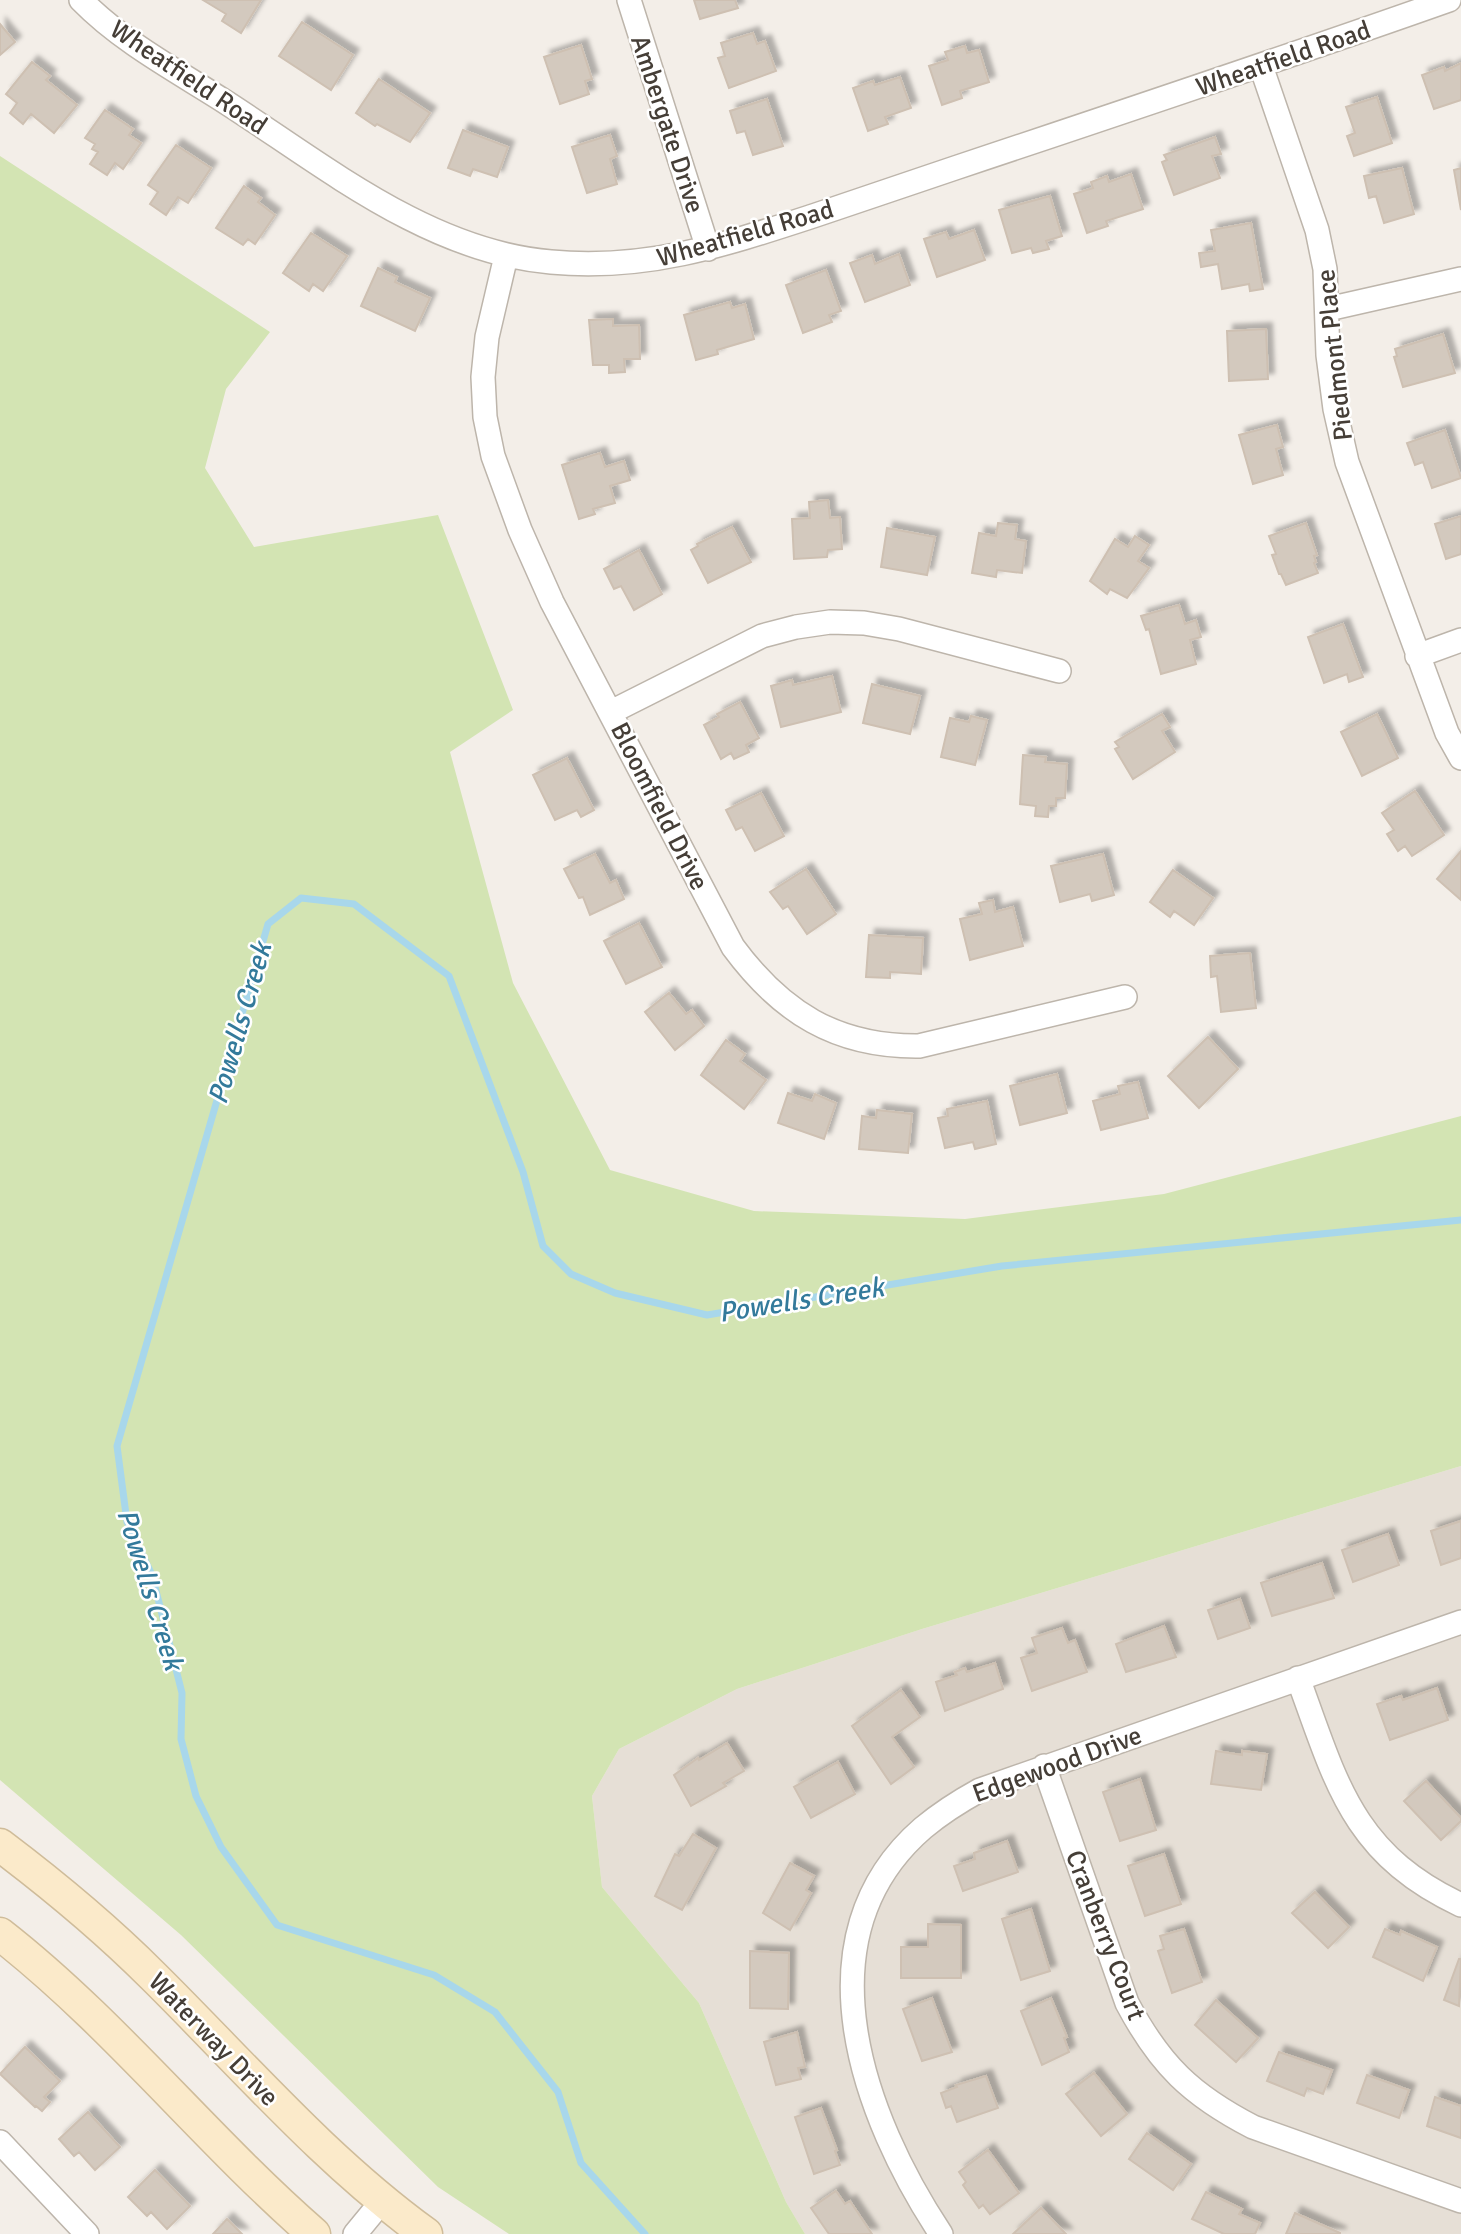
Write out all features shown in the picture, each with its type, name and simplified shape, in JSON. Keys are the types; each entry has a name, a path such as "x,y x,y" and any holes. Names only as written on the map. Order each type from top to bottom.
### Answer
{"main road":[{"name":"Waterway Drive","path":"0,1845 106,1932 142,1965 297,2124 426,2234"},
{"path":"0,1934 110,2032 253,2178 314,2234"}],"street":[{"name":"Wheatfield Road","path":"81,0 125,37 372,197 415,221 472,247 506,256 598,265 647,261 708,249 786,225 1449,0"},
{"name":"Ambergate Drive","path":"629,0 708,249"},
{"name":"Piedmont Place","path":"1261,66 1317,230 1325,270 1328,355 1335,410 1347,462 1417,656 1447,733 1461,758"},
{"name":"Bloomfield Drive","path":"506,256 486,337 483,377 485,417 493,456 520,530 552,602 733,947 753,974 776,997 828,1029 859,1040 899,1046 919,1046 1125,997"},
{"path":"1328,309 1461,279"},
{"path":"611,712 762,636 830,622 864,623 898,629 1059,671"},
{"path":"1417,656 1461,640"},
{"name":"Edgewood Drive","path":"941,2234 919,2201 894,2153 873,2102 852,2014 852,1977 857,1941 867,1906 892,1862 921,1830 949,1808 980,1790 1461,1622"},
{"path":"1298,1678 1337,1786 1355,1817 1376,1845 1408,1874 1437,1894 1461,1905"},
{"name":"Cranberry Court","path":"1044,1766 1127,2003 1144,2035 1166,2064 1192,2089 1221,2110 1252,2127 1461,2201"},
{"path":"0,2143 87,2234"},
{"path":"355,2234 383,2200"}],"shaded area":[{"path":"1461,1466 1461,2234 805,2234 786,2202 699,2003 602,1887 592,1796 619,1749 737,1689 922,1629"}],"green space":[{"path":"0,156 270,332 226,389 205,468 254,547 438,515 513,710 450,752 513,983 610,1170 754,1211 965,1219 1164,1194 1461,1116 1461,1466 922,1629 737,1689 619,1749 592,1796 602,1887 699,2003 786,2202 805,2234 509,2234 438,2187 181,1935 0,1780"}],"building":[{"path":"203,0 261,0 241,33 222,21 226,14"},
{"path":"694,0 735,0 738,8 700,19"},
{"path":"302,22 353,55 331,90 279,56"},
{"path":"0,24 15,42 0,55"},
{"path":"753,33 757,44 765,41 776,71 729,88 718,58 725,56 721,43"},
{"path":"581,45 592,79 585,81 589,94 560,104 544,57"},
{"path":"965,46 967,53 979,50 989,82 960,91 962,98 942,105 929,66 948,60 945,52"},
{"path":"32,62 50,76 46,80 77,105 54,133 31,114 23,124 10,113 17,103 6,94"},
{"path":"1461,63 1461,100 1434,109 1422,75 1444,67 1445,71"},
{"path":"900,77 911,108 885,117 888,124 868,131 853,88 873,81 875,85"},
{"path":"379,79 430,113 410,142 377,124 375,126 356,113"},
{"path":"1377,97 1392,143 1354,156 1347,136 1355,133 1346,107"},
{"path":"767,99 783,146 753,155 745,131 737,133 730,111"},
{"path":"105,110 133,129 129,135 141,143 123,169 115,163 107,175 90,164 98,152 92,149 95,144 85,138"},
{"path":"463,130 508,147 497,177 473,169 470,176 448,168"},
{"path":"610,135 617,156 610,159 617,184 587,193 572,147"},
{"path":"1215,137 1221,154 1212,156 1220,178 1174,195 1162,162 1167,160 1164,155"},
{"path":"176,145 211,168 188,203 178,197 166,215 150,204 158,192 148,185"},
{"path":"1402,168 1414,214 1384,223 1376,196 1369,198 1364,176"},
{"path":"1461,168 1461,210 1454,170"},
{"path":"1131,174 1143,209 1106,221 1108,226 1087,233 1074,194 1093,188 1091,182 1107,176 1109,182"},
{"path":"244,186 261,198 258,202 275,215 255,244 248,239 243,245 216,228"},
{"path":"1050,196 1062,236 1046,241 1049,249 1033,253 1031,248 1012,253 999,210"},
{"path":"1251,223 1263,289 1250,291 1249,284 1222,289 1218,264 1201,267 1199,253 1215,251 1211,230"},
{"path":"974,230 985,260 937,277 924,239 946,232 949,239"},
{"path":"311,233 347,256 323,291 313,284 309,291 283,273"},
{"path":"899,254 910,285 865,302 850,263 872,255 875,264"},
{"path":"378,268 397,277 395,282 430,298 415,331 361,306"},
{"path":"826,270 841,311 829,315 832,322 803,333 786,285"},
{"path":"730,302 732,308 745,304 754,339 717,350 718,354 696,360 684,315"},
{"path":"613,319 613,326 639,325 640,359 624,359 625,372 609,373 609,365 593,365 589,320"},
{"path":"1266,329 1268,379 1229,381 1227,331"},
{"path":"1443,334 1455,373 1403,387 1394,357 1397,356 1395,349"},
{"path":"1277,425 1283,447 1276,449 1283,475 1253,484 1239,435"},
{"path":"1445,430 1461,478 1432,488 1423,462 1415,465 1407,443"},
{"path":"600,453 605,467 624,461 630,480 610,486 615,503 593,509 595,514 579,519 562,465"},
{"path":"828,500 830,518 840,517 842,549 828,550 827,557 794,559 792,519 810,518 809,502"},
{"path":"1461,516 1461,554 1446,559 1435,524"},
{"path":"998,523 1017,525 1015,539 1026,541 1022,573 997,570 996,577 972,573 979,533 996,536"},
{"path":"1306,523 1317,555 1314,556 1314,563 1318,573 1286,585 1272,555 1276,554 1269,536"},
{"path":"732,527 751,562 708,583 691,550 698,546 697,544"},
{"path":"887,528 935,537 927,575 881,567"},
{"path":"1135,536 1149,545 1138,561 1149,568 1127,598 1110,589 1107,594 1090,581 1115,539 1128,547"},
{"path":"639,550 662,594 634,610 621,586 614,589 604,569"},
{"path":"1179,605 1185,624 1196,620 1201,637 1190,640 1196,664 1161,674 1149,629 1146,630 1141,616"},
{"path":"1343,624 1363,677 1349,682 1347,674 1324,683 1308,637"},
{"path":"832,676 841,712 781,727 771,686 792,680 793,685"},
{"path":"872,684 920,696 910,734 863,723"},
{"path":"740,702 759,738 746,745 749,752 734,759 731,753 721,759 704,725 719,717 717,714"},
{"path":"1162,714 1170,727 1162,731 1175,752 1133,779 1115,749 1119,747 1115,742"},
{"path":"1377,714 1398,758 1362,776 1341,732"},
{"path":"971,716 987,720 975,765 941,757 950,718 969,722"},
{"path":"1023,755 1046,757 1045,762 1067,764 1065,798 1056,798 1056,806 1049,806 1048,817 1035,816 1036,806 1020,804"},
{"path":"567,758 594,810 581,817 577,810 555,820 533,775"},
{"path":"1415,791 1444,835 1412,856 1405,846 1398,851 1387,834 1394,830 1382,813"},
{"path":"761,793 784,836 755,851 742,827 736,830 726,810"},
{"path":"1461,851 1461,900 1437,879"},
{"path":"595,854 610,883 616,880 624,899 590,915 583,897 579,898 564,869"},
{"path":"1103,854 1114,895 1092,901 1090,894 1060,902 1051,866"},
{"path":"806,869 836,914 807,934 788,906 783,909 770,892"},
{"path":"1173,870 1213,898 1194,925 1174,911 1170,917 1150,902"},
{"path":"993,900 995,912 1013,907 1023,946 970,960 960,919 982,914 979,903"},
{"path":"639,923 662,967 626,984 604,941"},
{"path":"869,935 923,938 921,974 890,972 890,978 866,977"},
{"path":"1250,953 1256,1008 1221,1012 1217,976 1211,977 1210,956"},
{"path":"669,993 686,1014 692,1010 704,1026 675,1050 645,1012"},
{"path":"1208,1037 1238,1069 1199,1108 1168,1076"},
{"path":"726,1040 745,1054 740,1061 766,1080 744,1109 701,1075"},
{"path":"1057,1074 1067,1113 1020,1125 1010,1086"},
{"path":"1138,1082 1148,1118 1101,1130 1093,1101 1120,1094 1118,1086"},
{"path":"788,1093 812,1101 815,1094 836,1103 824,1139 778,1123"},
{"path":"987,1101 996,1144 975,1149 973,1142 945,1148 938,1118 948,1116 947,1109"},
{"path":"877,1110 912,1114 908,1153 859,1149 862,1116 876,1118"},
{"path":"1461,1521 1461,1558 1441,1565 1431,1531"},
{"path":"1388,1534 1399,1565 1353,1582 1342,1550"},
{"path":"1322,1563 1334,1598 1272,1616 1261,1583"},
{"path":"1240,1599 1250,1628 1218,1639 1208,1610"},
{"path":"1164,1626 1176,1657 1126,1672 1116,1644"},
{"path":"1062,1628 1068,1643 1075,1640 1087,1672 1032,1691 1021,1658 1037,1653 1032,1638"},
{"path":"995,1663 1003,1689 945,1711 936,1682 957,1675 955,1672 965,1668 967,1672"},
{"path":"1437,1688 1448,1720 1390,1740 1377,1704 1401,1696 1403,1700"},
{"path":"901,1690 920,1717 892,1737 914,1767 891,1784 852,1726"},
{"path":"727,1743 744,1771 723,1783 726,1786 691,1806 674,1775 698,1758 699,1760"},
{"path":"1216,1751 1242,1755 1242,1751 1267,1754 1261,1790 1211,1784"},
{"path":"838,1762 855,1794 811,1818 794,1787"},
{"path":"1140,1779 1156,1830 1120,1841 1103,1792"},
{"path":"1426,1781 1461,1818 1441,1840 1404,1801"},
{"path":"693,1834 716,1848 682,1910 655,1896 675,1854 679,1856"},
{"path":"1007,1841 1018,1872 963,1891 954,1866 975,1859 974,1853"},
{"path":"1164,1854 1181,1904 1145,1916 1128,1866"},
{"path":"790,1863 814,1876 806,1890 811,1893 790,1930 763,1913"},
{"path":"1315,1892 1349,1927 1328,1948 1292,1913"},
{"path":"1031,1909 1050,1971 1021,1980 1002,1919"},
{"path":"928,1924 961,1925 961,1978 901,1978 901,1947 928,1947"},
{"path":"1184,1929 1202,1982 1172,1993 1158,1951 1164,1949 1160,1936"},
{"path":"1385,1929 1400,1935 1401,1931 1437,1947 1423,1981 1373,1957"},
{"path":"750,1951 789,1953 788,2009 750,2008"},
{"path":"1461,1959 1459,2006 1444,2000"},
{"path":"932,1998 952,2052 922,2061 903,2009"},
{"path":"1051,1998 1067,2037 1064,2038 1069,2052 1042,2065 1021,2011"},
{"path":"1216,2000 1258,2038 1236,2062 1195,2025"},
{"path":"797,2032 805,2067 798,2068 801,2079 776,2085 764,2042"},
{"path":"25,2047 60,2081 44,2097 50,2102 42,2111 0,2074"},
{"path":"1279,2052 1332,2070 1323,2094 1307,2088 1304,2096 1267,2081"},
{"path":"1094,2073 1127,2114 1101,2136 1066,2094"},
{"path":"1367,2075 1409,2090 1399,2118 1357,2103"},
{"path":"986,2076 998,2108 957,2122 951,2106 946,2108 941,2093 957,2087 956,2085"},
{"path":"1435,2097 1461,2106 1461,2138 1427,2126"},
{"path":"821,2108 840,2165 814,2174 795,2117"},
{"path":"88,2112 120,2147 95,2170 79,2152 74,2156 59,2139"},
{"path":"1147,2133 1191,2164 1173,2190 1129,2159"},
{"path":"988,2150 1019,2193 990,2214 983,2205 979,2208 963,2185 966,2182 959,2172"},
{"path":"155,2170 190,2206 167,2229 151,2212 147,2216 128,2197"},
{"path":"836,2191 845,2204 850,2201 872,2234 829,2234 811,2208"},
{"path":"1206,2192 1242,2209 1239,2214 1260,2223 1255,2234 1224,2234 1192,2219"},
{"path":"1041,2208 1066,2234 1013,2234"},
{"path":"1295,2213 1340,2233 1340,2234 1286,2234"},
{"path":"227,2219 242,2234 213,2234"}],"waterway":[{"name":"Powells Creek","path":"645,2234 581,2163 558,2092 495,2012 434,1975 277,1925 221,1847 196,1796 181,1739 182,1693 152,1575 127,1522 117,1446 268,924 301,898 354,904 449,976 523,1172 543,1246 571,1274 615,1293 707,1315 1002,1266 1461,1220"}]}
